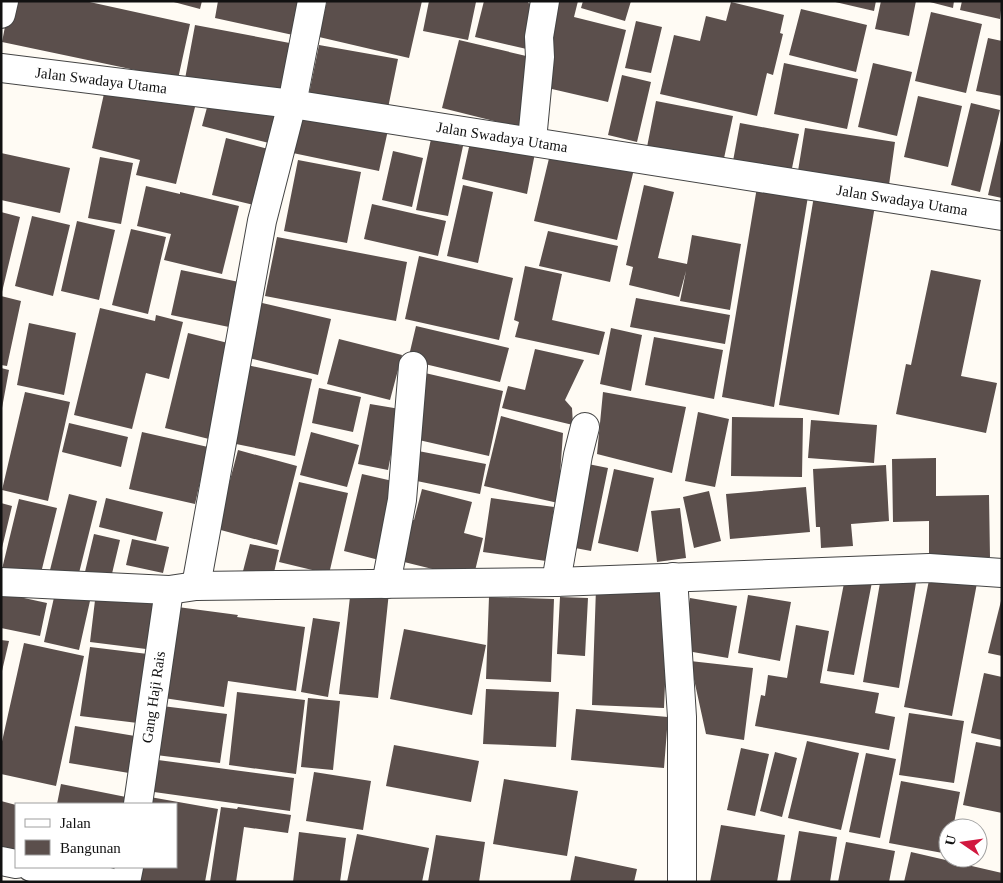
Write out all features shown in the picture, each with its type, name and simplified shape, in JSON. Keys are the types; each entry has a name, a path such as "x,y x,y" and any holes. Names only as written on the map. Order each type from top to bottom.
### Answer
{"street":[{"path":"1,14 4,1"},
{"path":"196,586 262,221 292,104 312,1"},
{"path":"532,140 540,57 540,37 545,1"},
{"name":"Jalan Swadaya Utama","path":"1,68 292,104 532,140 1002,216"},
{"path":"386,584 402,500 413,366"},
{"path":"556,582 578,455 586,427"},
{"path":"1,582 169,590 196,586 556,582 929,568 1002,573"},
{"path":"673,577 682,717 682,882"},
{"name":"Gang Haji Rais","path":"138,803 169,590"},
{"path":"1,861 15,864"},
{"path":"36,868 110,882"},
{"path":"126,882 129,868"}],"building":[{"path":"10,1 85,1 190,24 178,79 2,42"},
{"path":"170,1 202,1 200,9"},
{"path":"218,1 301,1 293,35 215,18"},
{"path":"327,1 422,1 409,58 319,37"},
{"path":"429,1 476,2 468,40 423,31"},
{"path":"484,1 529,1 528,3 541,6 531,50 475,37"},
{"path":"551,1 578,1 574,17 626,30 608,102 539,86"},
{"path":"583,1 631,1 625,21 581,8"},
{"path":"831,1 876,1 874,11"},
{"path":"881,1 916,1 909,36 875,29"},
{"path":"926,1 954,1 953,8"},
{"path":"962,1 1002,1 1000,19 960,10"},
{"path":"731,2 784,15 780,33 783,34 773,75 767,73 757,116 660,94 674,35 700,41 706,16 726,21"},
{"path":"801,9 867,25 856,72 789,55"},
{"path":"931,12 982,24 966,93 915,81"},
{"path":"636,21 662,27 651,73 625,68"},
{"path":"195,25 295,44 285,98 185,79"},
{"path":"988,38 1002,41 1002,96 976,91"},
{"path":"459,40 539,59 522,128 442,108"},
{"path":"319,45 398,59 387,113 308,99"},
{"path":"784,63 858,79 847,129 774,114"},
{"path":"873,63 912,72 897,136 858,127"},
{"path":"622,75 651,82 637,142 608,135"},
{"path":"107,80 197,99 176,184 136,175 140,160 92,148"},
{"path":"918,96 962,106 948,167 904,157"},
{"path":"209,100 276,117 269,143 202,126"},
{"path":"656,101 733,116 723,163 647,147"},
{"path":"971,103 1000,110 980,192 951,185"},
{"path":"297,112 388,130 379,171 288,152"},
{"path":"740,123 799,134 791,173 733,161"},
{"path":"805,128 895,142 889,185 798,171"},
{"path":"226,138 272,150 258,206 212,195"},
{"path":"471,138 535,153 527,194 462,179"},
{"path":"431,139 463,146 448,216 416,210"},
{"path":"1002,140 1002,198 988,195"},
{"path":"551,150 634,169 617,240 534,221"},
{"path":"393,151 423,158 412,207 382,200"},
{"path":"1,153 70,168 60,213 1,200"},
{"path":"100,157 133,163 121,224 88,218"},
{"path":"298,160 361,172 347,243 284,231"},
{"path":"758,181 809,190 774,407 722,397"},
{"path":"463,185 493,192 478,263 447,256"},
{"path":"644,185 674,192 658,258 687,264 692,235 741,244 730,310 680,301 686,271 679,297 629,285 633,267 626,265"},
{"path":"146,186 239,206 222,274 164,260 171,234 137,226"},
{"path":"815,190 876,200 839,415 779,405"},
{"path":"372,204 446,221 438,256 364,239"},
{"path":"1,212 20,217 2,292 1,292"},
{"path":"32,216 70,225 53,296 15,286"},
{"path":"77,221 115,230 99,300 61,291"},
{"path":"131,229 166,237 148,314 112,305"},
{"path":"548,231 618,246 610,282 539,266"},
{"path":"277,237 407,262 396,321 265,296"},
{"path":"419,256 513,278 499,340 405,319"},
{"path":"525,266 562,274 552,320 605,332 599,355 515,337 519,322 514,320"},
{"path":"181,270 239,282 229,327 171,315"},
{"path":"931,270 981,280 961,376 997,383 986,433 896,414 906,364 911,365"},
{"path":"1,296 21,301 7,366 1,365"},
{"path":"636,298 730,315 725,344 630,327"},
{"path":"258,302 331,319 318,375 245,357"},
{"path":"100,308 155,321 156,315 183,322 169,379 146,373 132,429 74,415"},
{"path":"29,323 76,333 64,395 17,385"},
{"path":"416,326 509,348 500,382 408,360"},
{"path":"611,328 642,335 631,391 600,384"},
{"path":"188,333 232,344 209,439 165,428"},
{"path":"654,337 723,350 714,399 645,385"},
{"path":"339,339 402,355 390,400 327,384"},
{"path":"535,349 584,360 565,400 572,408 573,425 502,408 508,386 525,390"},
{"path":"247,365 312,379 295,456 231,443"},
{"path":"1,368 9,370 2,408 1,407"},
{"path":"425,373 503,391 489,456 410,438"},
{"path":"319,388 361,397 353,432 312,423"},
{"path":"25,392 70,402 48,501 2,490"},
{"path":"603,392 686,407 672,473 597,454"},
{"path":"370,404 400,409 388,470 358,464"},
{"path":"698,412 729,419 715,487 685,481"},
{"path":"501,416 563,433 558,503 484,486"},
{"path":"732,417 803,418 802,477 731,476"},
{"path":"811,420 877,425 874,463 808,458"},
{"path":"69,423 128,437 121,467 62,452"},
{"path":"142,432 208,447 195,504 129,489"},
{"path":"311,432 359,445 347,487 300,475"},
{"path":"238,450 297,466 277,545 217,529"},
{"path":"413,450 486,464 480,494 407,479"},
{"path":"936,458 936,496 989,495 990,557 929,559 929,521 893,522 892,459"},
{"path":"588,464 608,468 591,551 570,547"},
{"path":"886,465 889,521 851,524 853,546 821,548 820,527 816,527 813,469"},
{"path":"614,469 654,478 638,552 598,543"},
{"path":"362,474 397,482 379,560 344,551"},
{"path":"299,482 348,493 329,574 279,562"},
{"path":"806,487 810,532 730,539 726,494"},
{"path":"422,489 472,502 464,533 483,538 473,579 396,560 406,518 414,520"},
{"path":"709,491 721,541 694,548 683,497"},
{"path":"69,494 97,501 78,577 50,570"},
{"path":"106,498 163,512 156,541 99,527"},
{"path":"491,498 554,507 546,561 483,552"},
{"path":"19,499 57,508 40,577 2,569"},
{"path":"1,503 12,506 2,548 1,548"},
{"path":"680,508 686,558 657,562 651,511"},
{"path":"94,534 120,540 110,582 84,576"},
{"path":"132,539 169,547 163,573 126,565"},
{"path":"250,544 279,550 273,577 243,571"},
{"path":"930,575 977,583 952,716 904,707"},
{"path":"881,577 916,583 899,688 863,682"},
{"path":"845,578 872,582 854,675 827,671"},
{"path":"351,588 389,592 378,698 339,694"},
{"path":"596,588 669,590 664,708 592,705"},
{"path":"96,592 161,601 154,650 90,642"},
{"path":"1,593 47,603 40,636 1,628"},
{"path":"55,593 90,601 79,650 44,642"},
{"path":"748,595 791,602 780,661 738,653"},
{"path":"489,597 554,599 551,682 486,679"},
{"path":"560,597 588,598 585,656 557,654"},
{"path":"690,598 737,606 728,658 681,650"},
{"path":"1002,601 1002,656 988,653"},
{"path":"170,606 238,615 237,617 305,627 296,691 228,681 224,707 157,697"},
{"path":"313,618 340,622 328,697 301,692"},
{"path":"796,625 829,631 820,683 879,693 875,713 895,717 889,750 755,726 761,695 765,696 768,675 787,678"},
{"path":"404,629 486,645 472,715 390,699"},
{"path":"1,640 9,641 2,671 1,671"},
{"path":"24,643 84,656 56,786 1,774 1,746"},
{"path":"90,647 156,655 146,724 80,716"},
{"path":"690,661 753,668 744,740 706,734"},
{"path":"984,673 1002,677 1002,740 971,733"},
{"path":"486,689 559,692 556,747 483,744"},
{"path":"237,692 305,700 296,774 229,765"},
{"path":"308,698 340,701 333,770 301,767"},
{"path":"162,706 227,714 220,763 156,755"},
{"path":"576,709 668,717 664,768 571,760"},
{"path":"909,713 964,721 954,783 899,775"},
{"path":"75,726 141,737 135,774 69,763"},
{"path":"807,741 859,753 841,830 788,818"},
{"path":"976,742 1002,747 1002,813 963,805"},
{"path":"394,745 479,761 471,802 386,786"},
{"path":"741,748 769,754 755,816 727,810"},
{"path":"775,752 797,758 782,817 760,811"},
{"path":"866,753 896,759 880,838 849,832"},
{"path":"158,760 294,778 290,811 154,792"},
{"path":"314,772 371,781 363,830 306,821"},
{"path":"504,779 578,791 567,856 493,844"},
{"path":"901,781 960,792 955,818 938,818 938,852 889,843"},
{"path":"61,784 126,797 124,803 57,803"},
{"path":"150,797 218,809 205,882 135,882 138,868 178,868 178,803 148,803"},
{"path":"1,801 15,805 15,855 1,851"},
{"path":"221,807 237,809 238,807 291,815 288,833 244,827 236,882 210,882"},
{"path":"721,825 785,835 777,882 710,882"},
{"path":"799,831 837,837 830,882 790,882"},
{"path":"299,832 346,838 340,882 293,882"},
{"path":"357,834 429,848 422,882 347,882"},
{"path":"436,835 485,842 479,882 428,882"},
{"path":"846,842 895,851 889,882 838,882"},
{"path":"911,852 938,858 938,868 980,868 1002,873 1002,882 904,882"},
{"path":"575,856 637,869 634,882 570,882"}]}
